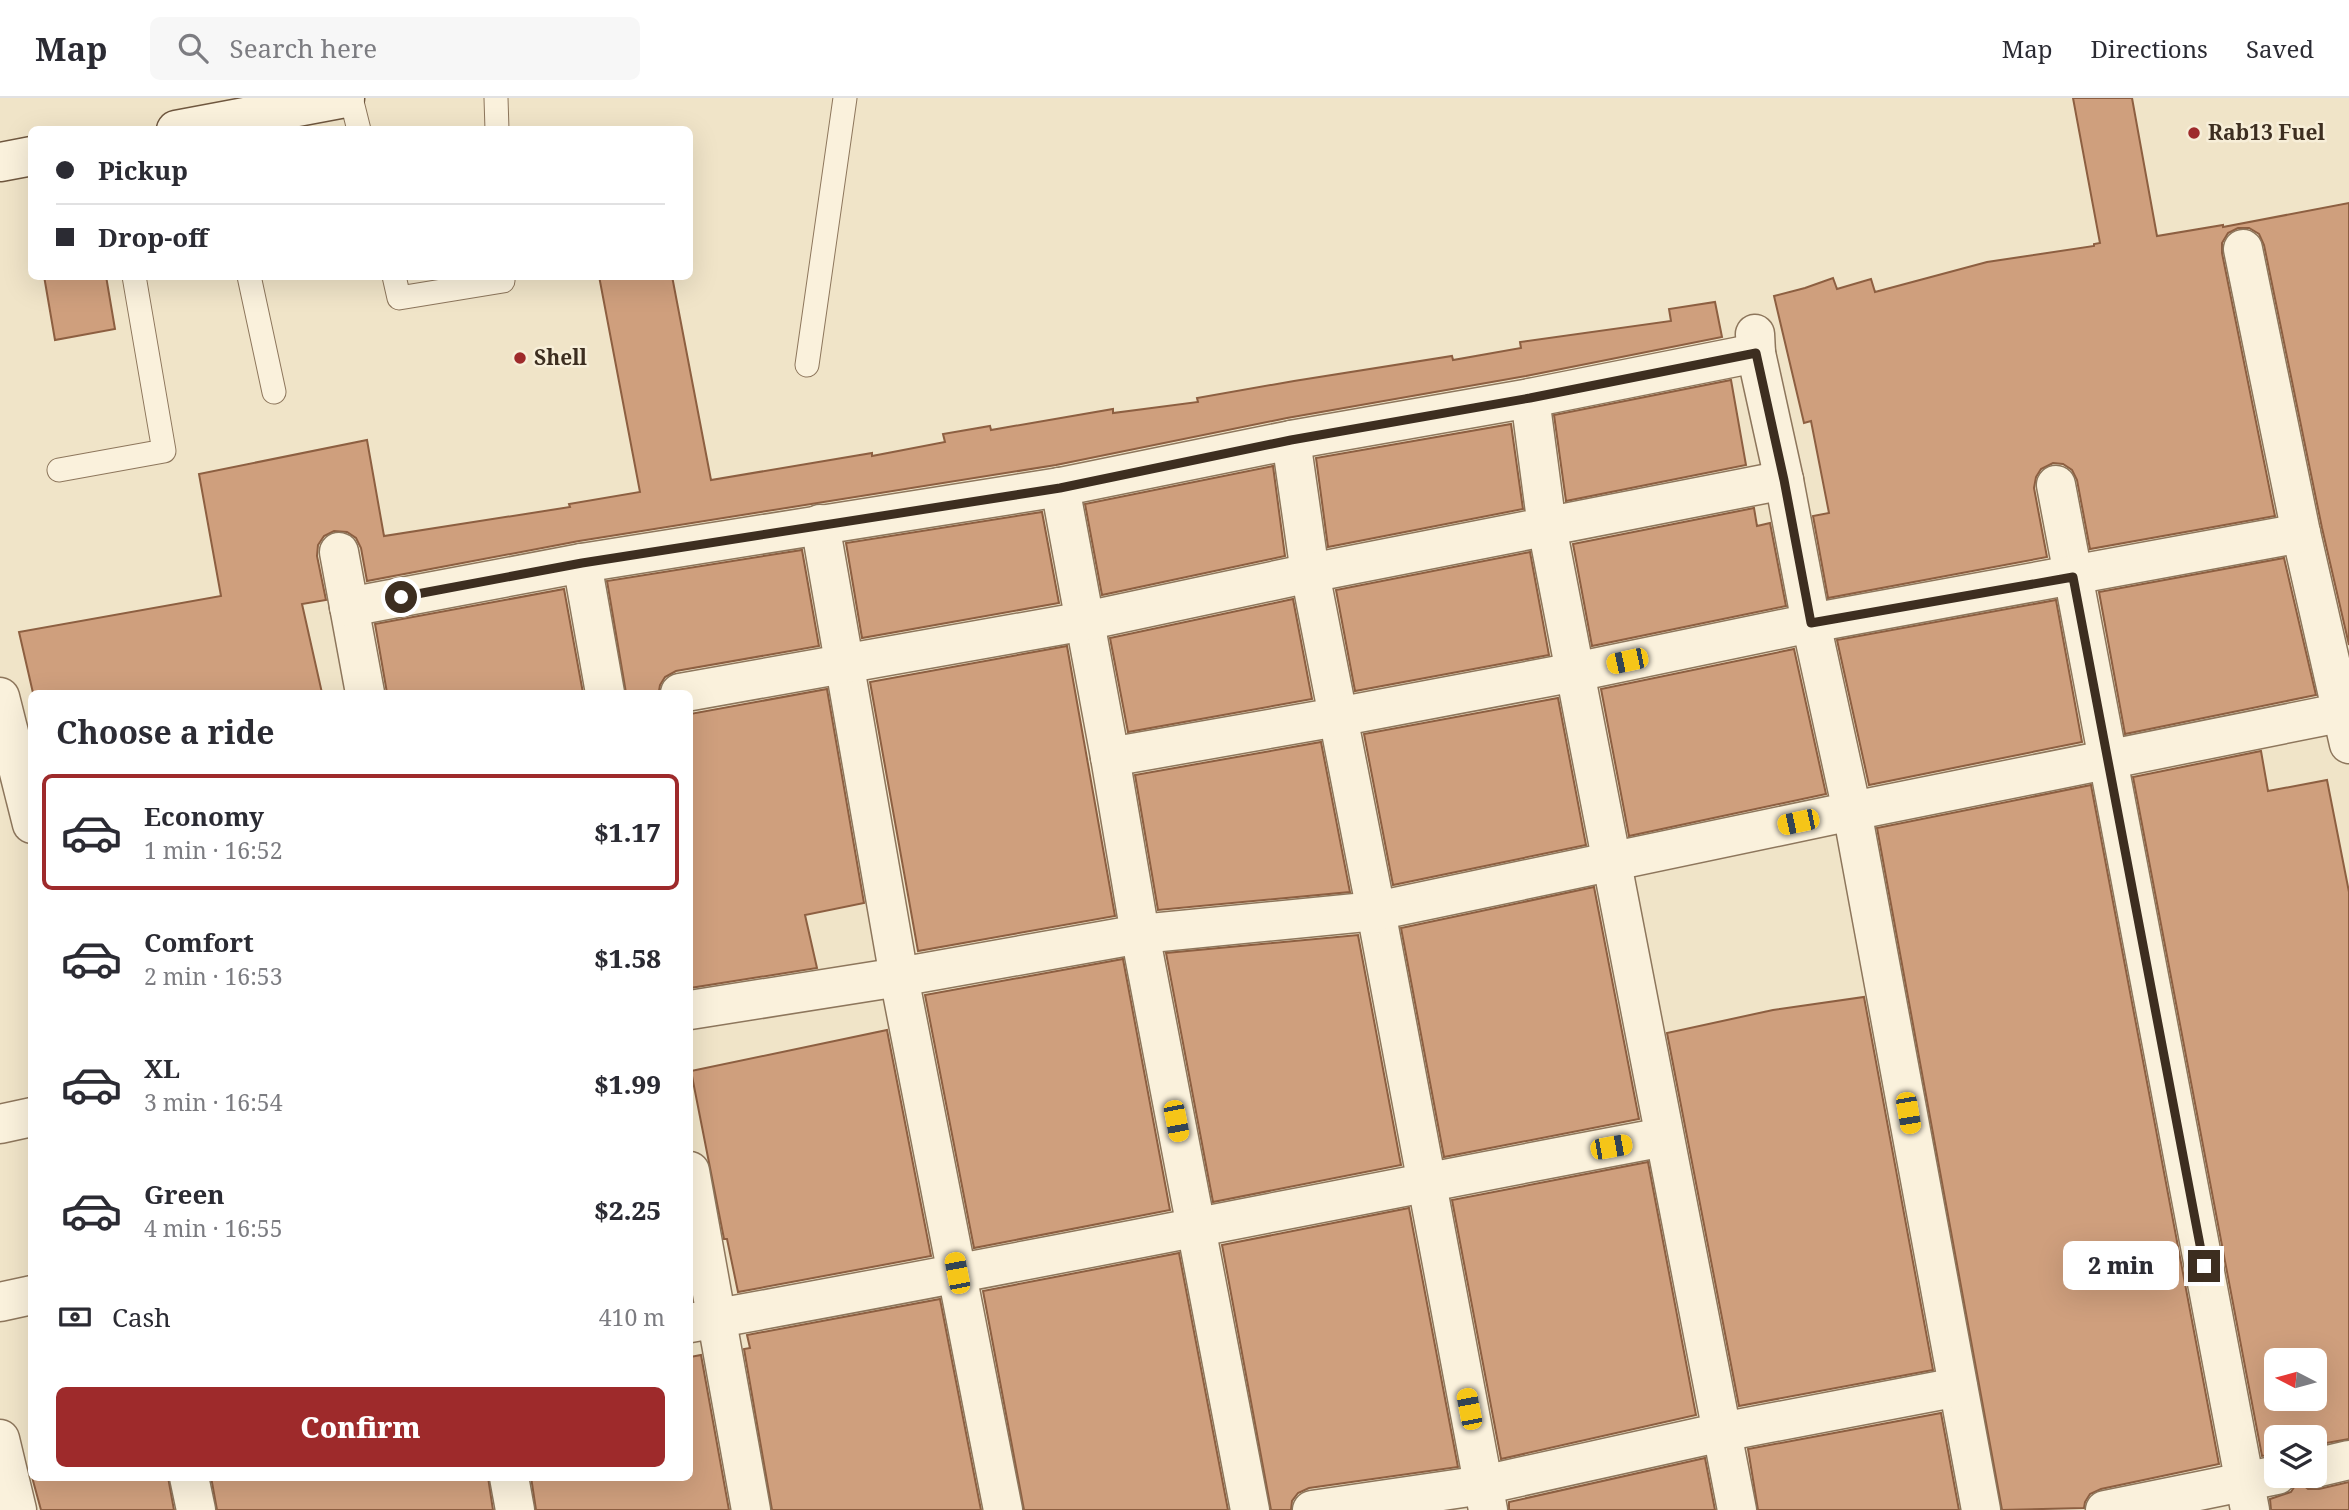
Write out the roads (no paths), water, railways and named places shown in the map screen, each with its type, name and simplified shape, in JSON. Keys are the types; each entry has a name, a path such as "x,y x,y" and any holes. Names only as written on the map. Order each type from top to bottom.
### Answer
{"street":[{"path":"217,126 345,98"},
{"path":"0,162 28,157"},
{"path":"693,1010 899,977 1140,934 1376,911 2107,759 2347,722 2301,534 2243,249"},
{"path":"349,607 582,563 1060,488 1291,440 1530,398 1756,344 1811,623 1852,811 1981,1510"},
{"path":"1530,398 1546,527 1737,1510"},
{"path":"1291,440 1310,573 1486,1497"},
{"path":"693,691 1085,621 1310,573 1784,480"},
{"path":"2056,485 2107,759 2257,1488 2105,1510"},
{"path":"1060,488 1140,934 1250,1510"},
{"path":"820,524 899,977 1003,1510"},
{"path":"1110,757 1574,672 1811,623 2301,534"},
{"path":"339,552 364,690"},
{"path":"582,563 604,690"},
{"path":"0,697 28,808"},
{"path":"0,1124 28,1118"},
{"path":"703,1321 1664,1137"},
{"path":"693,1206 703,1321 751,1510"},
{"path":"0,1302 28,1296"},
{"path":"1312,1510 1486,1497 1722,1432 1958,1387"},
{"path":"0,1439 17,1510"},
{"path":"2327,1465 2349,1460"},
{"path":"189,1481 196,1510"},
{"path":"510,1481 514,1510"}],"lane":[{"path":"351,98 358,126"},
{"path":"496,98 497,126"},
{"path":"807,365 845,98"},
{"path":"59,470 164,452 135,280"},
{"path":"250,280 274,392"},
{"path":"395,280 400,298 503,280"}],"place":[{"name":"Rab13 Fuel","path":"2194,133"},
{"name":"Shell","path":"520,358"}]}
